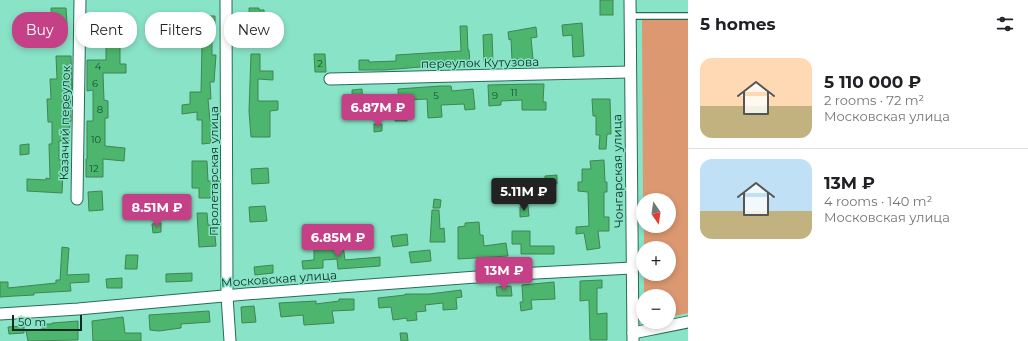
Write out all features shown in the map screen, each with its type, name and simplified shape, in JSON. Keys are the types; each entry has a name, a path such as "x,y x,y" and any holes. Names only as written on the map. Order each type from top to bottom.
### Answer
{"street":[{"name":"Казачий переулок","path":"77,199 80,0"},
{"name":"Пролетарская улица","path":"226,0 227,296 230,341"},
{"name":"Чонгарская улица","path":"630,0 633,337"},
{"name":"переулок Кутузова","path":"330,79 630,72"},
{"name":"Московская улица","path":"0,314 78,310 227,296 516,274 632,268"},
{"path":"633,337 688,322"}],"lane":[{"path":"630,16 688,16"}],"shaded area":[{"path":"642,20 688,20 688,313 676,316 676,289 644,289 644,281 676,281 676,241 644,241 644,233 676,233 676,193 643,193"}],"building":[{"path":"600,0 613,0 613,15 600,15"},
{"path":"51,8 66,8 66,12 51,12"},
{"path":"249,8 259,8 259,10 264,10 264,12 249,12"},
{"path":"582,23 584,56 573,57 572,35 563,36 562,25"},
{"path":"460,26 467,26 470,64 384,70 359,70 359,60 369,60 369,62 396,61 396,55 461,51"},
{"path":"536,27 537,37 531,38 533,59 512,60 511,39 509,40 508,32"},
{"path":"492,34 493,62 484,62 483,35"},
{"path":"106,48 120,48 120,64 126,64 126,73 103,73 104,100 108,101 108,118 105,118 105,146 125,148 124,161 103,159 103,177 86,177 87,121 93,121 93,90 87,91 87,60 106,60"},
{"path":"202,48 212,48 212,55 216,55 214,82 210,82 211,99 208,99 210,121 213,121 214,132 210,132 211,143 202,144 202,120 197,120 197,112 182,114 182,105 190,104 190,92 201,92"},
{"path":"251,54 260,54 260,71 273,71 273,80 258,79 258,101 278,101 278,110 270,111 270,137 251,137 249,111"},
{"path":"314,54 325,54 326,72 315,72"},
{"path":"56,56 71,56 72,89 70,89 71,121 69,141 59,141 59,160 68,160 68,172 63,172 62,193 27,191 27,179 50,179 49,144 52,144 52,122 48,122 47,99 51,99 50,79 57,79"},
{"path":"544,84 543,102 546,102 546,110 522,110 522,100 501,101 501,105 489,106 488,85"},
{"path":"451,86 452,91 473,89 475,109 465,110 464,104 441,105 442,117 428,118 427,99 407,100 407,121 395,121 395,111 399,111 398,89"},
{"path":"362,89 363,106 353,107 352,90"},
{"path":"592,99 610,99 611,134 607,134 606,149 599,149 600,135 596,135 596,116 593,116"},
{"path":"374,124 382,124 382,131 374,132"},
{"path":"29,144 29,154 20,155 20,145"},
{"path":"604,160 607,192 604,192 604,217 609,217 609,231 598,231 600,248 587,250 584,233 576,234 576,227 589,226 588,192 578,191 578,182 582,182 582,169 591,169 590,161"},
{"path":"192,161 207,161 208,181 214,181 214,198 199,198 199,188 192,188"},
{"path":"268,168 269,183 252,184 251,169"},
{"path":"557,175 557,184 545,184 545,176"},
{"path":"102,191 103,210 89,211 88,192"},
{"path":"434,199 441,200 440,208 433,208"},
{"path":"265,206 267,221 250,222 249,207"},
{"path":"528,206 529,216 520,217 520,207"},
{"path":"432,210 439,210 440,229 444,228 445,242 430,242"},
{"path":"197,213 207,213 208,225 214,225 216,246 199,247"},
{"path":"479,222 480,235 483,235 484,246 506,243 508,256 458,259 458,227 465,226 465,223"},
{"path":"161,223 161,232 153,233 152,224"},
{"path":"512,231 530,231 530,246 554,246 554,254 521,254 521,244 512,244"},
{"path":"407,234 408,245 393,247 391,236"},
{"path":"342,237 345,260 380,257 380,266 338,269 337,259 323,260 323,268 303,269 302,261 314,260 314,249 332,248 331,239"},
{"path":"62,247 69,248 67,275 89,274 89,282 70,283 71,291 0,297 0,282 8,282 8,288 56,283 56,280 60,280"},
{"path":"430,250 431,261 411,263 409,252"},
{"path":"126,255 138,255 137,269 125,269"},
{"path":"273,265 273,273 255,275 254,267"},
{"path":"192,273 192,281 166,282 166,274"},
{"path":"122,278 122,288 107,288 106,279"},
{"path":"602,280 602,288 597,288 597,314 607,313 607,340 590,340 589,300 580,301 580,281"},
{"path":"554,282 555,299 531,300 532,309 521,311 520,302 523,302 522,285"},
{"path":"511,286 512,296 497,296 496,287"},
{"path":"461,290 462,297 456,298 457,309 443,310 443,303 425,305 426,311 416,312 417,320 407,321 407,318 393,320 391,307 379,308 378,298 405,294 429,294"},
{"path":"339,299 354,299 354,310 332,311 334,323 304,325 303,315 281,317 279,303 316,301 316,304 339,301"},
{"path":"254,306 256,322 242,323 241,307"},
{"path":"209,311 210,322 181,324 181,328 159,331 150,330 149,315"},
{"path":"123,317 125,333 141,333 141,341 93,341 92,321"},
{"path":"78,321 78,340 28,341 26,331 43,329 43,324"},
{"path":"24,326 24,333 9,334 8,327"},
{"path":"400,333 407,333 408,341 401,341"}]}
